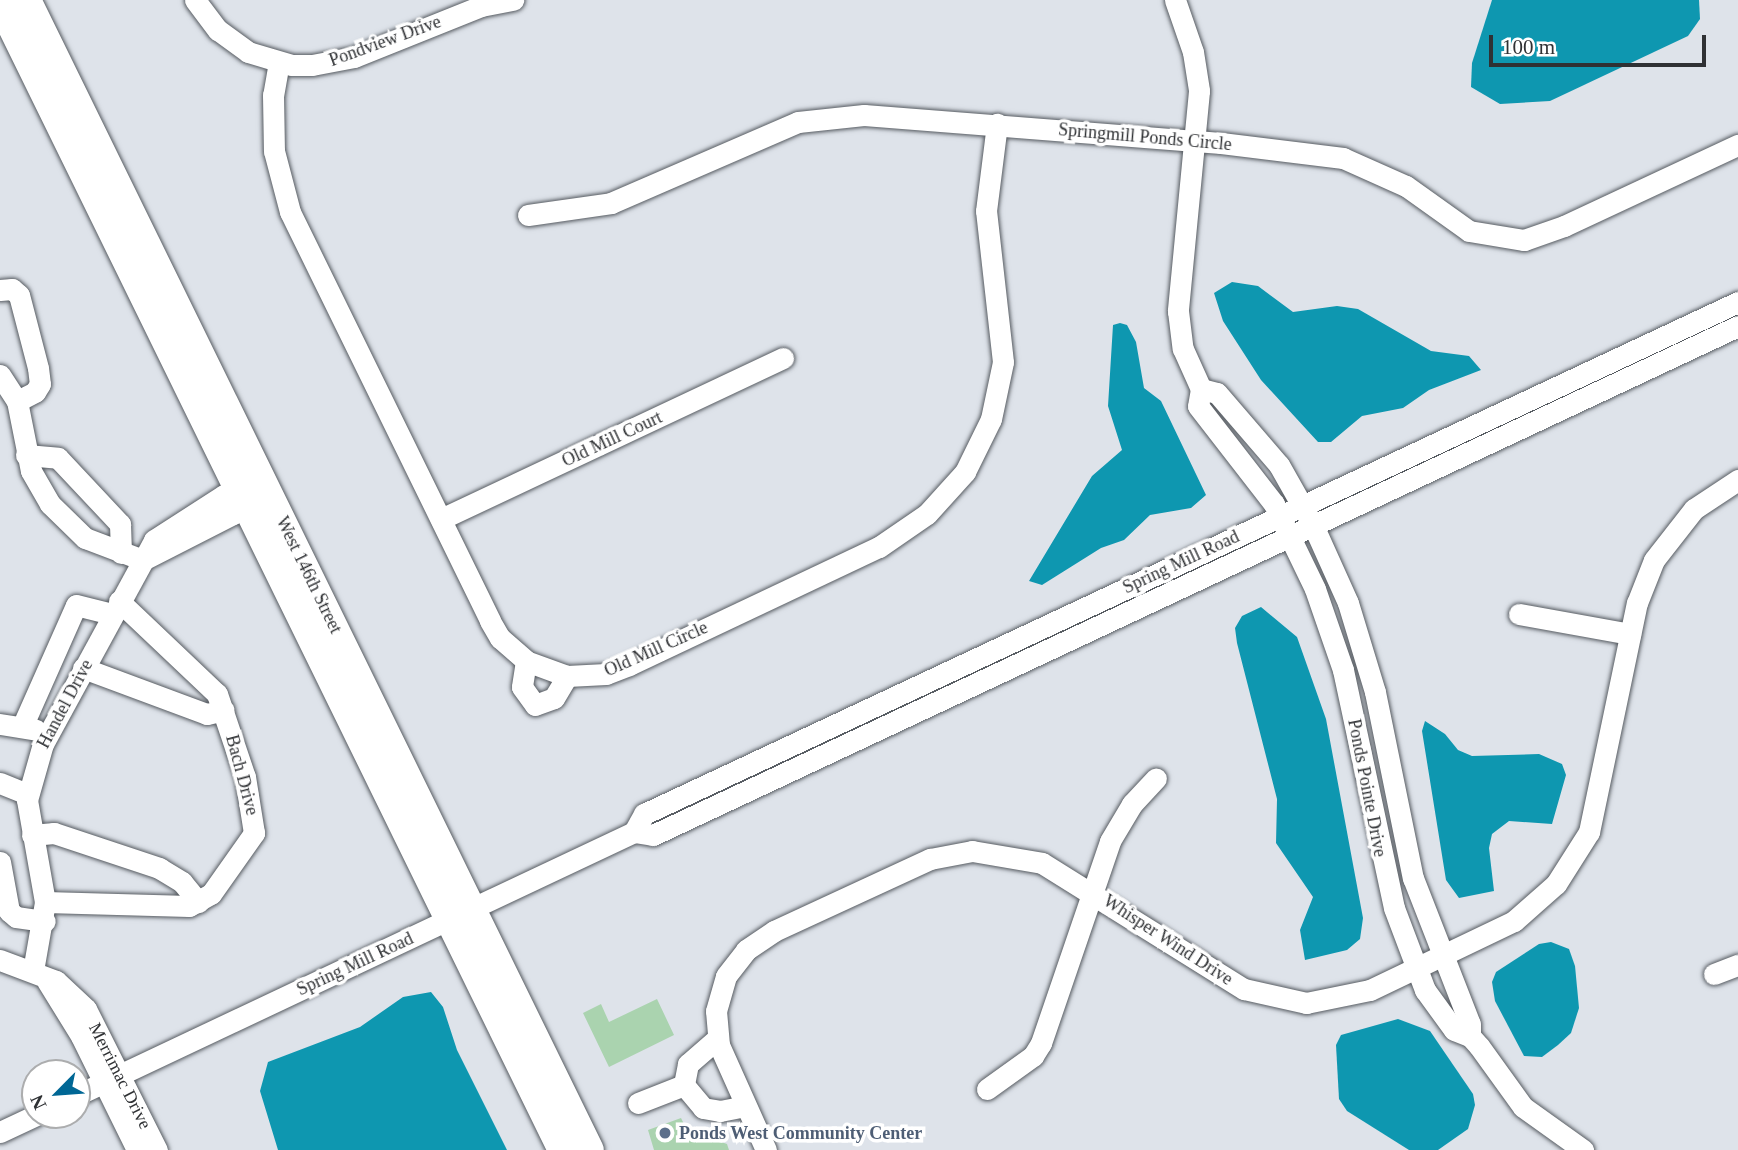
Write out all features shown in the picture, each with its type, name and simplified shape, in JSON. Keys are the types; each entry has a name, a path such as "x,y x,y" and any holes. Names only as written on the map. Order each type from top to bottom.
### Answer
{"main road":[{"name":"West 146th Street","path":"27,0 248,494"},
{"name":"West 146th Street","path":"0,3 461,913 590,1150"},
{"name":"West 146th Street","path":"461,913 562,1150"}],"street":[{"name":"Pondview Drive","path":"195,0 230,41 279,62 334,63 481,6 513,0"},
{"name":"Ponds Pointe Drive","path":"1175,0 1197,70 1197,142 1178,311 1184,349 1201,389 1198,406 1285,525 1315,589 1343,670 1379,852 1415,969 1454,1030 1470,1035 1523,1107 1583,1150"},
{"name":"Old Mill Circle","path":"279,62 273,128 284,196 500,638 526,661 567,676 589,677 629,665 880,547 928,514 965,472 991,419 1003,362 986,211 997,124"},
{"name":"Springmill Ponds Circle","path":"528,215 611,203 776,129 815,118 864,115 1308,152 1368,165 1469,231 1505,241 1524,240 1564,226 1738,145"},
{"path":"0,290 12,289 19,295 38,368 40,384 35,392 17,401"},
{"name":"Spring Mill Road","path":"1308,515 1738,302"},
{"name":"Spring Mill Road","path":"91,1088 634,832 653,835 1285,525 1738,326"},
{"name":"Old Mill Court","path":"440,519 783,358"},
{"path":"0,375 17,401 26,455 40,489 63,520 85,538 143,560 233,514 248,494"},
{"name":"Ponds Pointe Drive","path":"1201,389 1217,393 1279,465 1308,515 1348,603 1366,660 1413,878 1441,956 1470,1024 1470,1035"},
{"path":"26,455 58,458 120,524 121,553"},
{"name":"Whisper Wind Drive","path":"766,1150 718,1038 720,992 746,950 774,931 912,866 954,853 1002,853 1042,863 1092,891 1211,971 1244,989 1272,998 1327,1002 1370,990 1514,921 1536,905 1572,864 1598,803 1630,634 1644,582 1670,535 1694,509 1738,480"},
{"name":"Handel Drive","path":"40,976 45,911 27,794 47,736 143,560"},
{"path":"22,727 76,605 116,608"},
{"name":"Bach Drive","path":"116,608 209,685 224,710 245,776 254,833 231,870 198,902"},
{"path":"1519,614 1630,634"},
{"path":"526,661 522,687 535,705 554,698 567,676"},
{"path":"83,668 207,714 224,710"},
{"path":"0,724 22,727 47,736"},
{"path":"987,1090 1033,1056 1041,1043 1092,891 1116,829 1156,778"},
{"path":"2,788 27,794"},
{"path":"0,862 9,911 16,917 45,911 174,909 198,902 182,882 159,868 54,833 32,835"},
{"name":"Merrimac Drive","path":"0,960 67,989 86,1009 137,1150"},
{"path":"1714,974 1738,965"},
{"path":"684,1085 688,1064 718,1038"},
{"name":"Merrimac Drive","path":"113,1078 157,1150"},
{"path":"638,1103 684,1085"},
{"path":"684,1085 703,1108 720,1111 746,1106"},
{"path":"0,1132 21,1122"}],"green space":[{"path":"657,999 674,1035 609,1067 583,1013 601,1004 609,1022"},
{"path":"681,1118 687,1130 727,1144 729,1150 654,1150 648,1130"}],"water":[{"path":"1492,0 1699,0 1700,19 1688,36 1550,101 1500,104 1471,87 1472,63"},
{"path":"1232,282 1258,286 1293,312 1337,306 1358,309 1431,351 1469,356 1481,370 1429,390 1403,408 1362,416 1331,442 1318,442 1261,380 1223,321 1214,293"},
{"path":"1113,325 1127,325 1136,342 1144,388 1161,401 1206,495 1191,508 1150,515 1124,540 1101,548 1042,585 1029,581 1092,476 1122,450 1108,406"},
{"path":"1261,607 1297,637 1326,719 1363,918 1360,939 1347,950 1305,960 1300,930 1313,897 1276,843 1277,799 1235,628 1242,616"},
{"path":"1425,721 1445,734 1458,750 1472,756 1539,754 1562,764 1566,775 1552,824 1509,821 1492,834 1489,848 1494,891 1459,898 1446,880 1422,731"},
{"path":"1551,942 1569,949 1575,966 1579,1008 1571,1033 1558,1045 1542,1057 1524,1056 1495,1001 1492,982 1496,972 1539,944"},
{"path":"431,992 443,1007 457,1050 507,1150 278,1150 260,1091 268,1062 360,1027 403,997"},
{"path":"1398,1019 1430,1031 1473,1094 1475,1105 1468,1129 1438,1150 1409,1150 1347,1111 1339,1099 1336,1045 1341,1035"}],"place":[{"name":"Ponds West Community Center","path":"665,1133"}]}
